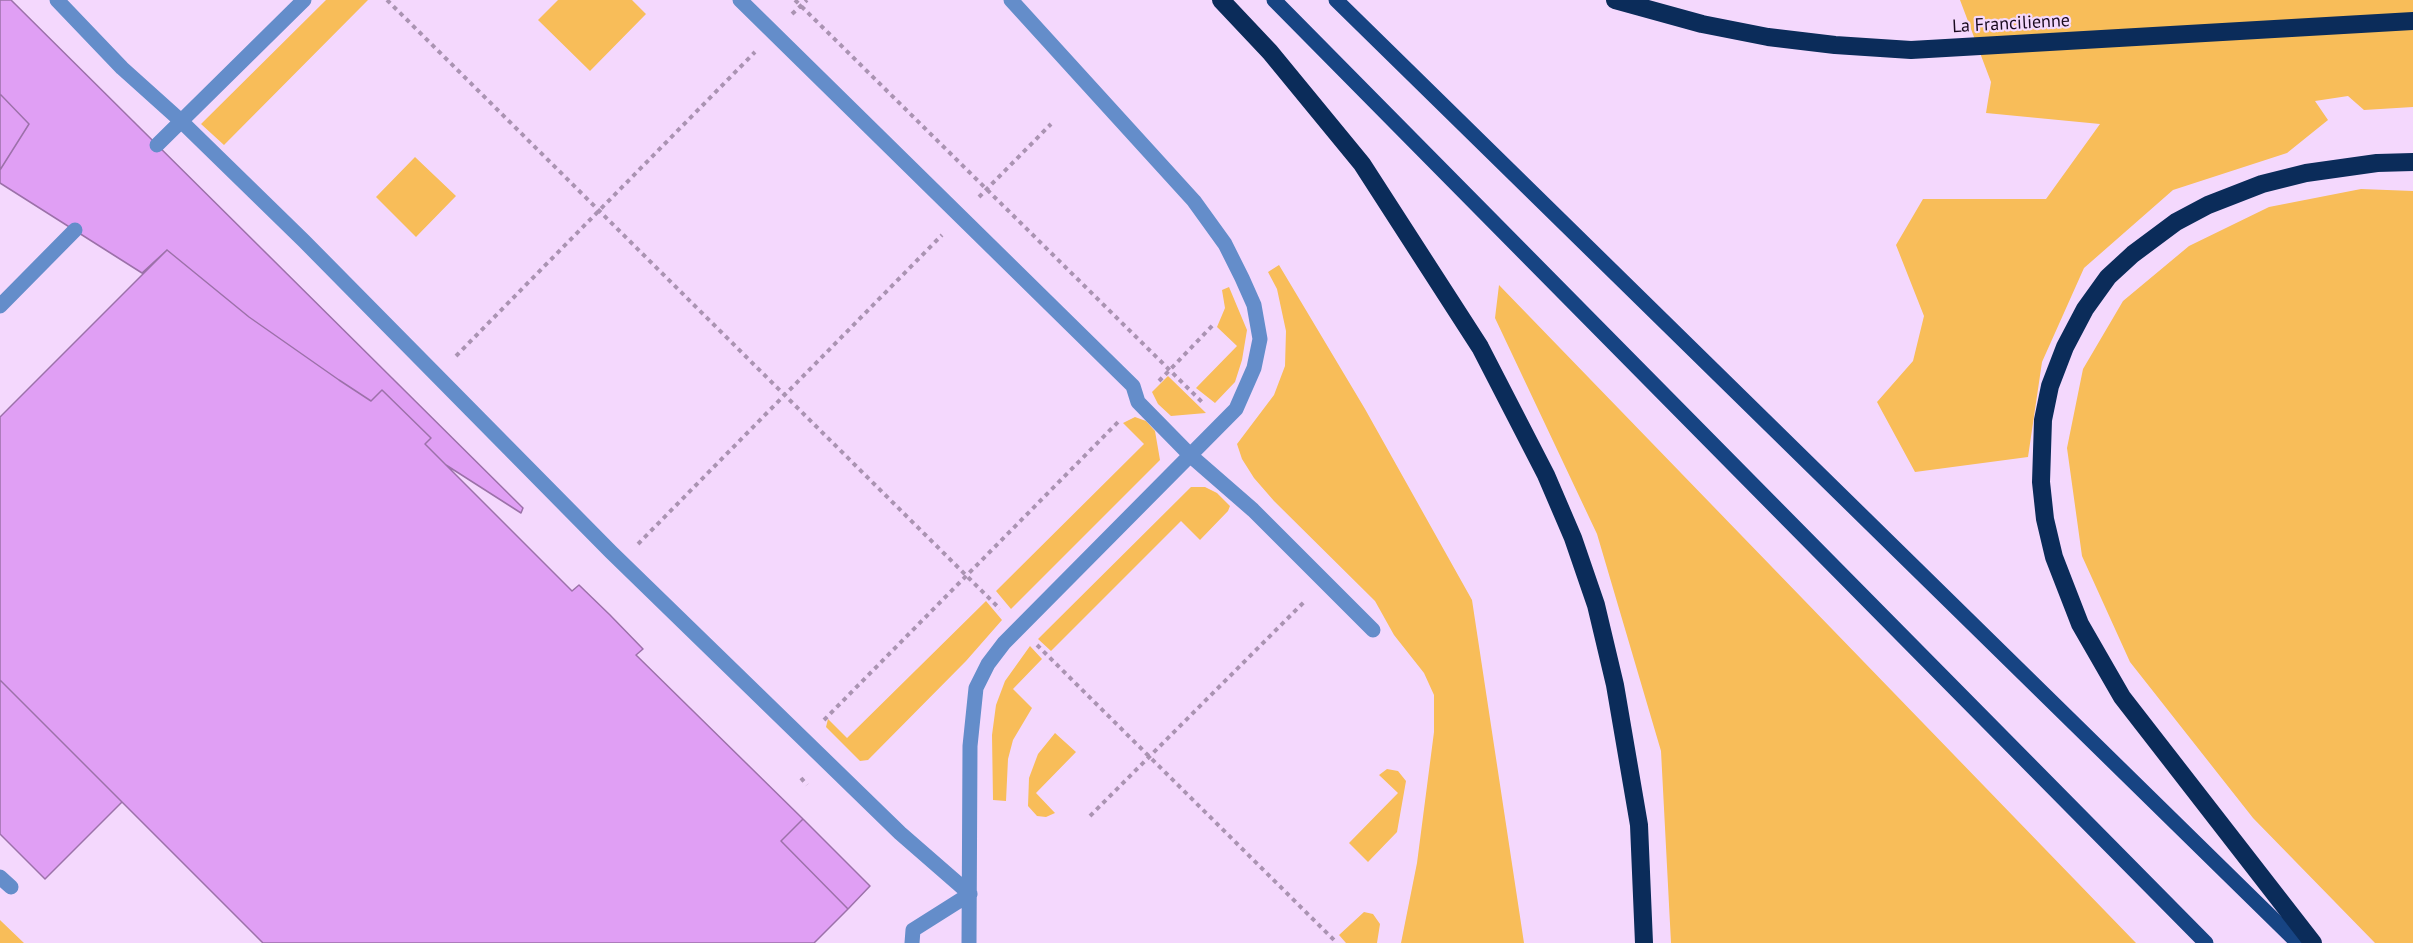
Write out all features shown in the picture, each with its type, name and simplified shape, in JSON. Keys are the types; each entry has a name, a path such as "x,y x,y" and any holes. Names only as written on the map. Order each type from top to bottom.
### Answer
{"highway":[{"path":"1221,0 1270,52 1362,164 1480,347 1546,475 1573,538 1596,605 1615,685 1639,825 1644,943"},
{"name":"La Francilienne","path":"1615,0 1702,24 1768,37 1835,45 1911,50 2413,21"},
{"path":"2313,943 2122,697 2080,624 2054,557 2045,519 2041,482 2043,420 2050,386 2065,347 2085,309 2108,277 2133,254 2176,222 2208,205 2262,184 2318,171 2377,163 2413,162"}],"main road":[{"path":"1274,0 2206,943"},
{"path":"1336,0 2298,943"}],"lane":[{"path":"57,0 122,68 181,121 804,741 927,859 970,894"},
{"path":"156,145 304,0"},
{"path":"740,0 1133,386 1138,402 1191,456 1253,510 1373,630"},
{"path":"969,943 970,746 976,688 988,664 1020,628 1236,409 1254,368 1260,339 1254,305 1225,244 1194,201 1011,0"},
{"path":"0,306 75,231"},
{"path":"912,943 912,930 970,894"}],"path":[{"path":"387,0 1337,943"},
{"path":"795,0 1207,407"},
{"path":"436,376 807,0"},
{"path":"621,561 1051,124"},
{"path":"804,741 1213,325"},
{"path":"1090,816 1304,602"},
{"path":"1328,943 1332,938"}],"shaded area":[{"path":"326,0 368,0 224,145 201,124"},
{"path":"558,0 632,0 646,14 590,71 538,20"},
{"path":"1960,0 2413,0 2413,107 2364,110 2348,96 2315,101 2328,120 2287,153 2173,190 2084,268 2042,362 2028,457 1915,472 1877,402 1913,361 1924,316 1896,245 1923,199 2046,199 2100,124 1986,113 1991,82"},
{"path":"415,157 456,196 416,237 376,197"},
{"path":"2361,189 2413,191 2413,943 2375,943 2253,818 2130,662 2082,556 2067,448 2083,369 2123,301 2189,246 2269,207"},
{"path":"1279,265 1365,409 1472,600 1524,943 1401,943 1417,863 1434,732 1434,695 1424,673 1394,635 1375,601 1274,501 1254,478 1242,459 1237,444 1274,395 1285,366 1286,331 1277,289 1268,272"},
{"path":"1499,285 2136,943 1671,943 1661,751 1597,534 1495,318"},
{"path":"1229,287 1247,330 1242,360 1235,382 1215,403 1196,388 1237,346 1217,327 1225,308 1222,290"},
{"path":"1168,376 1206,413 1171,416 1158,404 1152,392"},
{"path":"1135,417 1146,421 1155,431 1160,460 1011,609 996,591 1144,444 1123,423"},
{"path":"1191,487 1205,487 1217,493 1230,506 1228,511 1200,540 1181,521 1051,651 1038,639"},
{"path":"986,601 1002,620 966,661 868,760 860,761 826,727 828,719 847,738"},
{"path":"1030,646 1042,659 1013,689 1032,708 1013,740 1008,759 1006,801 993,800 992,735 996,705 1005,681"},
{"path":"1055,733 1076,752 1036,793 1055,813 1046,817 1037,816 1028,806 1029,778 1038,754"},
{"path":"1387,769 1398,771 1406,781 1397,832 1368,862 1349,843 1398,793 1379,775"},
{"path":"1364,912 1373,914 1380,924 1377,943 1346,943 1339,935"},
{"path":"1,921 24,943 0,943"}],"building":[{"path":"0,0 11,0 523,508 521,513 446,465 425,444 431,438 382,390 371,401 249,317 167,250 142,273 0,183 0,170 29,124 0,94"},
{"path":"0,94 29,124 0,170"},
{"path":"167,250 249,317 371,401 382,390 431,438 425,444 572,591 579,585 610,615 643,649 636,655 803,819 781,841 848,909 814,943 263,943 0,680 0,417"},
{"path":"0,680 122,802 45,879 0,834"},
{"path":"803,819 870,886 848,909 781,841"}]}
